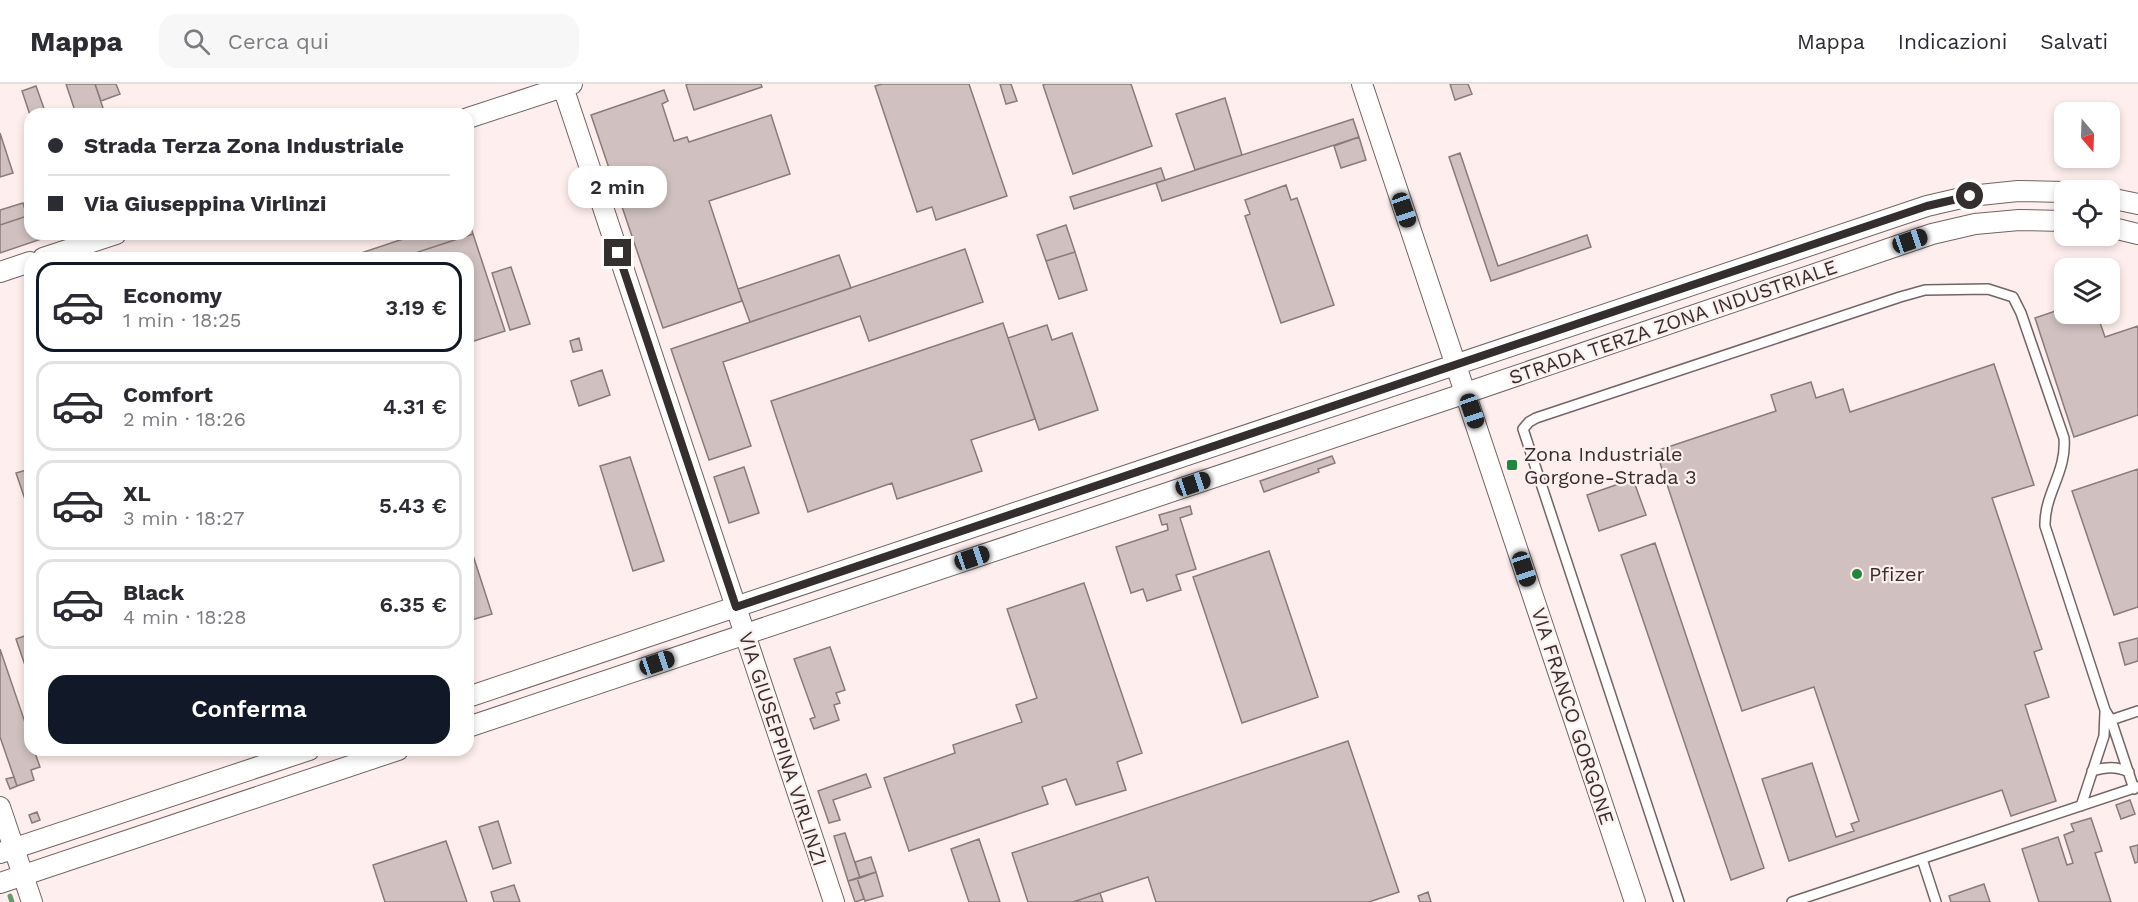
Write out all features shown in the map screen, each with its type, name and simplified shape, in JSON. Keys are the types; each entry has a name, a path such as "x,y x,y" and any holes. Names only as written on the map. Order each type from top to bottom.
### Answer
{"street":[{"path":"1362,84 1456,364"},
{"path":"474,116 566,85"},
{"name":"VIA GIUSEPPINA VIRLINZI","path":"566,85 834,902"},
{"name":"STRADA TERZA ZONA INDUSTRIALE","path":"474,695 1927,206 1970,196 2018,191 2054,192"},
{"path":"2120,200 2138,204"},
{"name":"STRADA TERZA ZONA INDUSTRIALE","path":"474,724 1466,393 1932,234 1975,224 2019,219 2054,221"},
{"path":"2120,230 2138,234"},
{"path":"61,252 98,240"},
{"path":"0,272 24,264"},
{"name":"VIA FRANCO GORGONE","path":"1456,364 1634,902"},
{"path":"7,851 291,756"},
{"path":"0,883 380,756"},
{"path":"0,807 7,851 23,875 32,902"}],"lane":[{"path":"1679,902 1523,429 1528,422 1536,418 1925,290 1988,289 2013,297 2021,313 2064,438 2063,464 2044,515 2044,526 2105,710 2111,720 2136,788 1792,902"},
{"path":"2081,806 2104,736 2105,710"},
{"path":"2111,720 2138,711"},
{"path":"2092,771 2108,767 2129,772"},
{"path":"1922,859 1936,902"}],"building":[{"path":"66,84 95,84 103,108 74,108"},
{"path":"95,84 116,84 120,94 101,101"},
{"path":"761,84 762,87 694,110 686,85"},
{"path":"882,84 969,84 1007,196 936,220 932,207 917,212 875,86"},
{"path":"1000,84 1011,84 1017,101 1006,104"},
{"path":"1131,84 1152,146 1073,174 1043,85"},
{"path":"1450,84 1468,84 1472,94 1455,100"},
{"path":"36,86 44,108 28,108 22,91"},
{"path":"664,90 668,101 662,104 674,141 687,137 689,142 771,115 790,174 709,201 742,301 663,328 591,115"},
{"path":"1225,98 1242,155 1195,170 1176,114"},
{"path":"1353,119 1359,137 1162,201 1156,183"},
{"path":"0,133 13,173 0,177"},
{"path":"1359,137 1366,160 1341,168 1334,146"},
{"path":"1460,153 1498,266 1587,235 1591,247 1491,281 1449,157"},
{"path":"1161,168 1165,180 1074,209 1070,197"},
{"path":"1286,185 1291,200 1297,198 1334,305 1281,323 1245,216 1250,214 1245,200"},
{"path":"23,203 24,217 0,225 0,210"},
{"path":"24,217 24,240 38,240 0,253 0,225"},
{"path":"1066,225 1075,252 1046,261 1037,235"},
{"path":"474,237 505,331 474,341 474,252 418,252 455,240 474,240"},
{"path":"400,240 455,240 418,252 364,252"},
{"path":"965,249 983,302 869,341 860,316 723,362 751,446 709,460 671,349"},
{"path":"1075,252 1087,290 1059,299 1046,261"},
{"path":"839,255 851,288 750,322 738,289"},
{"path":"511,267 530,324 510,330 492,273"},
{"path":"2054,311 2054,324 2100,324 2105,337 2138,326 2138,415 2074,437 2035,318"},
{"path":"1003,323 1035,419 971,440 982,471 897,499 892,483 808,512 771,401"},
{"path":"1047,325 1052,340 1072,333 1098,410 1039,430 1008,338"},
{"path":"579,338 582,350 573,352 570,341"},
{"name":"Pfizer","path":"1994,364 2034,485 1992,498 2042,649 2034,652 2049,697 2025,705 2056,801 2011,816 2002,790 1789,861 1762,779 1812,763 1836,837 1854,831 1851,824 1859,821 1814,687 1742,711 1656,451 1776,411 1771,395 1811,382 1816,398 1843,389 1850,412"},
{"path":"602,370 610,395 579,406 571,381"},
{"path":"1332,456 1335,463 1318,469 1319,472 1264,492 1260,481"},
{"path":"630,457 664,561 633,571 600,466"},
{"path":"744,467 759,513 729,523 714,477"},
{"path":"2138,469 2138,607 2114,615 2072,491"},
{"path":"24,471 24,496 16,473"},
{"path":"1633,479 1646,515 1599,531 1587,495"},
{"path":"1190,506 1192,514 1180,518 1196,569 1176,575 1181,590 1147,601 1143,589 1131,593 1116,547 1168,530 1167,524 1162,525 1159,515"},
{"path":"1655,543 1764,868 1731,880 1621,555"},
{"path":"1269,551 1318,697 1242,723 1193,577"},
{"path":"474,558 492,614 474,619"},
{"path":"1084,583 1142,753 1117,762 1126,790 1076,805 1066,779 1042,787 1048,804 909,851 884,778 955,753 953,745 1022,722 1016,705 1037,698 1007,609"},
{"path":"24,636 24,662 16,639"},
{"path":"2138,638 2138,661 2125,665 2119,643"},
{"path":"830,647 845,690 836,693 840,703 834,705 839,720 814,729 810,719 815,717 794,659"},
{"path":"0,649 24,719 24,756 36,756 40,767 31,770 34,780 17,786 0,737"},
{"path":"1348,741 1399,892 1369,902 1156,902 1148,877 1073,902 1028,902 1012,853"},
{"path":"866,774 871,787 833,800 840,820 829,823 818,791"},
{"path":"14,777 17,786 10,789 6,779"},
{"path":"2130,800 2135,814 2121,819 2116,805"},
{"path":"37,812 40,820 32,823 29,815"},
{"path":"2091,818 2102,851 2095,853 2111,902 2039,902 2022,849 2058,837 2067,865 2073,863 2064,835 2074,831 2071,824"},
{"path":"498,821 511,863 493,869 479,827"},
{"path":"845,833 860,878 848,881 834,836"},
{"path":"979,839 1000,902 969,902 951,849"},
{"path":"446,841 467,902 385,902 373,865"},
{"path":"2138,845 2138,862 2135,863 2130,847"},
{"path":"871,857 876,872 860,878 855,862"},
{"path":"876,872 883,896 865,901 857,878"},
{"path":"857,878 864,899 855,902 848,881"},
{"path":"1984,884 1990,902 1951,902 1949,896"},
{"path":"514,885 520,902 494,902 491,892"},
{"path":"1428,892 1431,902 1420,902 1418,896"},
{"path":"1100,893 1103,902 1073,902"}],"waterway":[{"path":"10,896 12,902"}],"place":[{"name":"Zona Industriale Gorgone-Strada 3","path":"1512,465"},
{"name":"Pfizer","path":"1857,574"}],"route":[{"path":"618,253 736,607 1659,295 1927,206 1970,196"}]}
